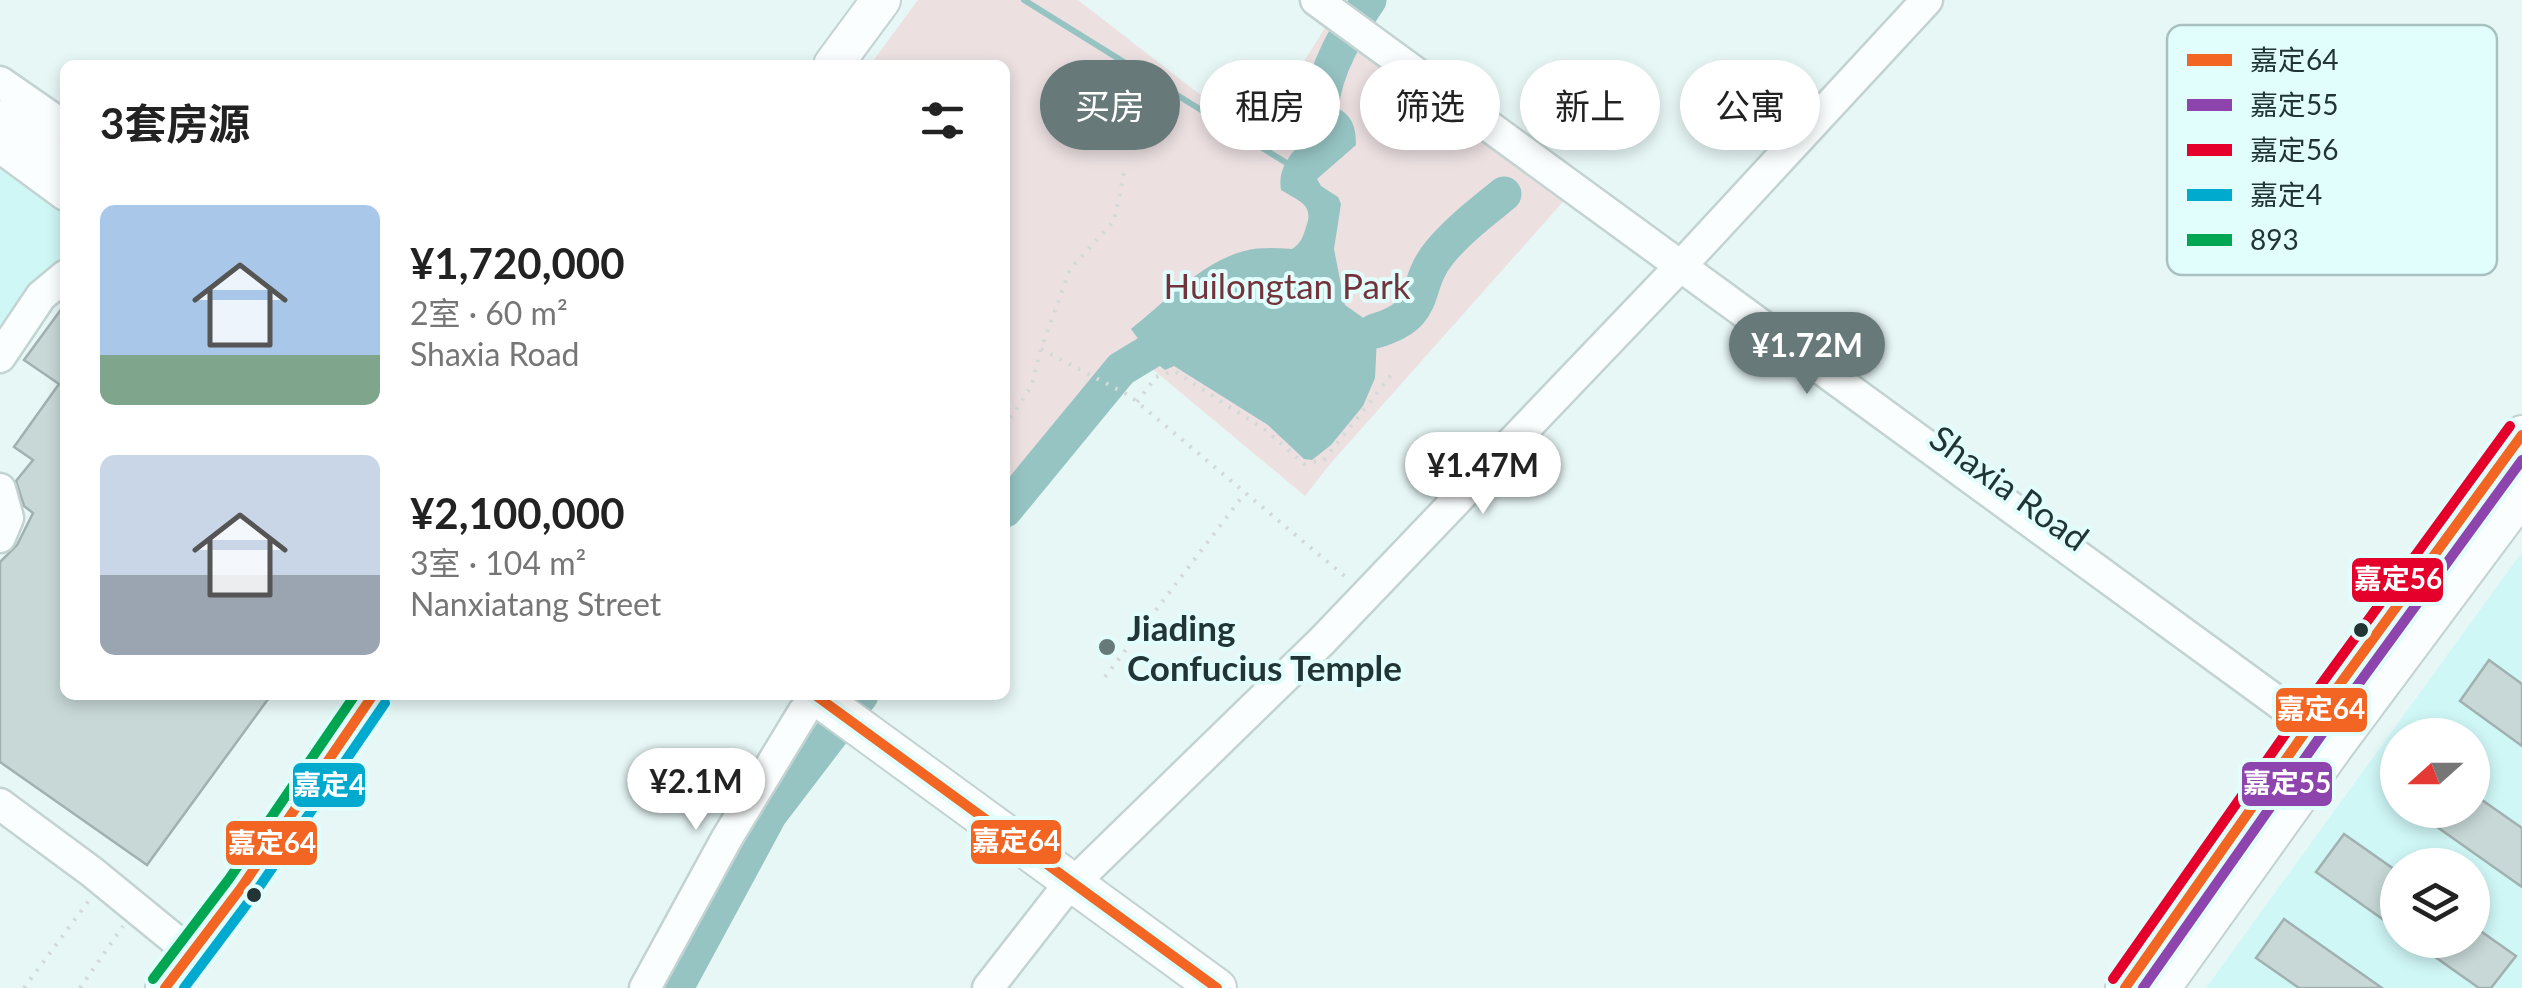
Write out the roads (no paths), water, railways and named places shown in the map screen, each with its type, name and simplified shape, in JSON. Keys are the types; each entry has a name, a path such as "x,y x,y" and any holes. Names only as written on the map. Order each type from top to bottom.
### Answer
{"main road":[{"path":"837,60 880,0"},
{"path":"0,100 60,143"},
{"path":"0,120 60,164"},
{"path":"2161,988 2522,436"},
{"path":"2125,988 2328,729 2522,494"},
{"path":"165,988 241,888 369,700"},
{"path":"809,705 1066,891 1182,988"},
{"path":"1066,891 1216,988"}],"street":[{"path":"988,988 1066,891 1366,595 1928,0"},
{"path":"1329,2 1685,261"},
{"name":"Shaxia Road","path":"1329,2 2328,729"},
{"path":"0,82 60,124"},
{"path":"0,147 60,191"},
{"path":"0,357 41,296 60,280"},
{"path":"0,489 8,518 0,537"},
{"path":"645,988 727,838 809,705"},
{"path":"0,804 191,953"}],"waterway":[{"path":"1024,0 1285,162"},
{"path":"1334,60 1369,0"},
{"path":"1375,331 1405,317 1440,252 1504,194"},
{"path":"1010,504 1121,369 1149,352"},
{"path":"676,988 770,814 857,700"}],"place":[{"name":"Jiading Confucius Temple","path":"1107,647"}],"park label":[{"name":"Huilongtan Park","path":"1287,285"}]}
